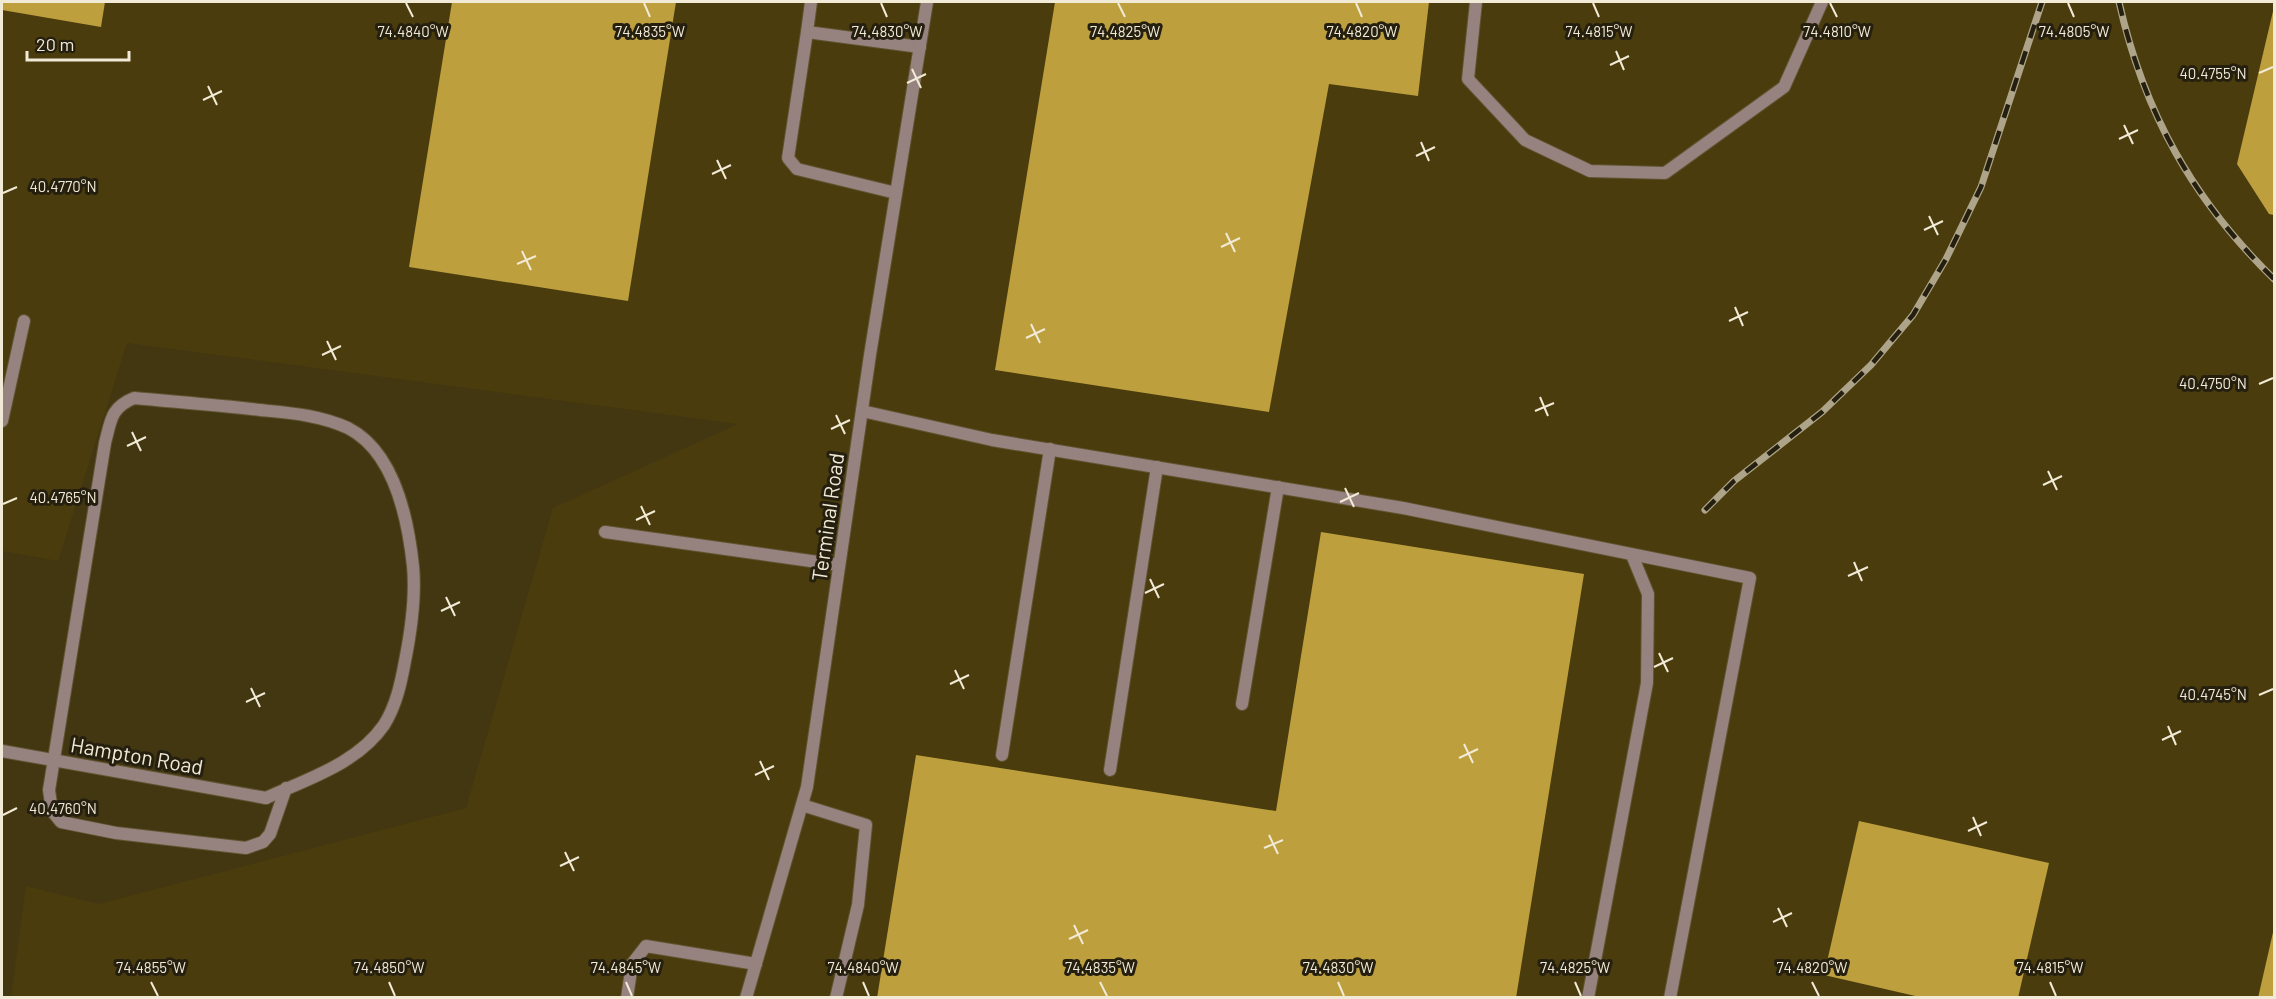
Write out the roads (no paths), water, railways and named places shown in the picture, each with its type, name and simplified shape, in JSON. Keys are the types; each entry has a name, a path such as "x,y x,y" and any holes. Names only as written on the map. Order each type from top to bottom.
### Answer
{"street":[{"path":"811,2 789,158 796,169 896,193"},
{"name":"Terminal Road","path":"746,998 807,786 862,411 927,2"},
{"path":"1476,2 1468,79 1525,140 1590,171 1665,173 1784,87 1821,2"},
{"path":"807,32 920,47"},
{"path":"2,421 24,321"},
{"path":"134,398 214,404 315,416 349,429 371,445 393,478 406,521 413,568 411,631 400,686 384,724 359,752 286,788 270,834 263,842 246,848 116,833 61,822 52,811 49,790 55,760 105,443 113,413 121,404 134,398"},
{"path":"862,411 992,440 1403,508 1750,578 1670,998"},
{"path":"1002,755 1050,450"},
{"path":"1110,770 1157,467"},
{"path":"1242,704 1278,487"},
{"path":"605,532 839,565"},
{"path":"1588,998 1647,683 1648,594 1632,555"},
{"name":"Hampton Road","path":"2,751 266,798 286,788"},
{"path":"802,805 866,825 858,905 836,998"},
{"path":"627,998 632,964 646,946 756,964"}],"railway":[{"path":"1705,510 1734,481 1822,412 1871,365 1913,315 1946,259 1981,187 2042,2"},
{"path":"2119,2 2142,81 2176,152 2196,186 2219,218 2274,279"}]}
